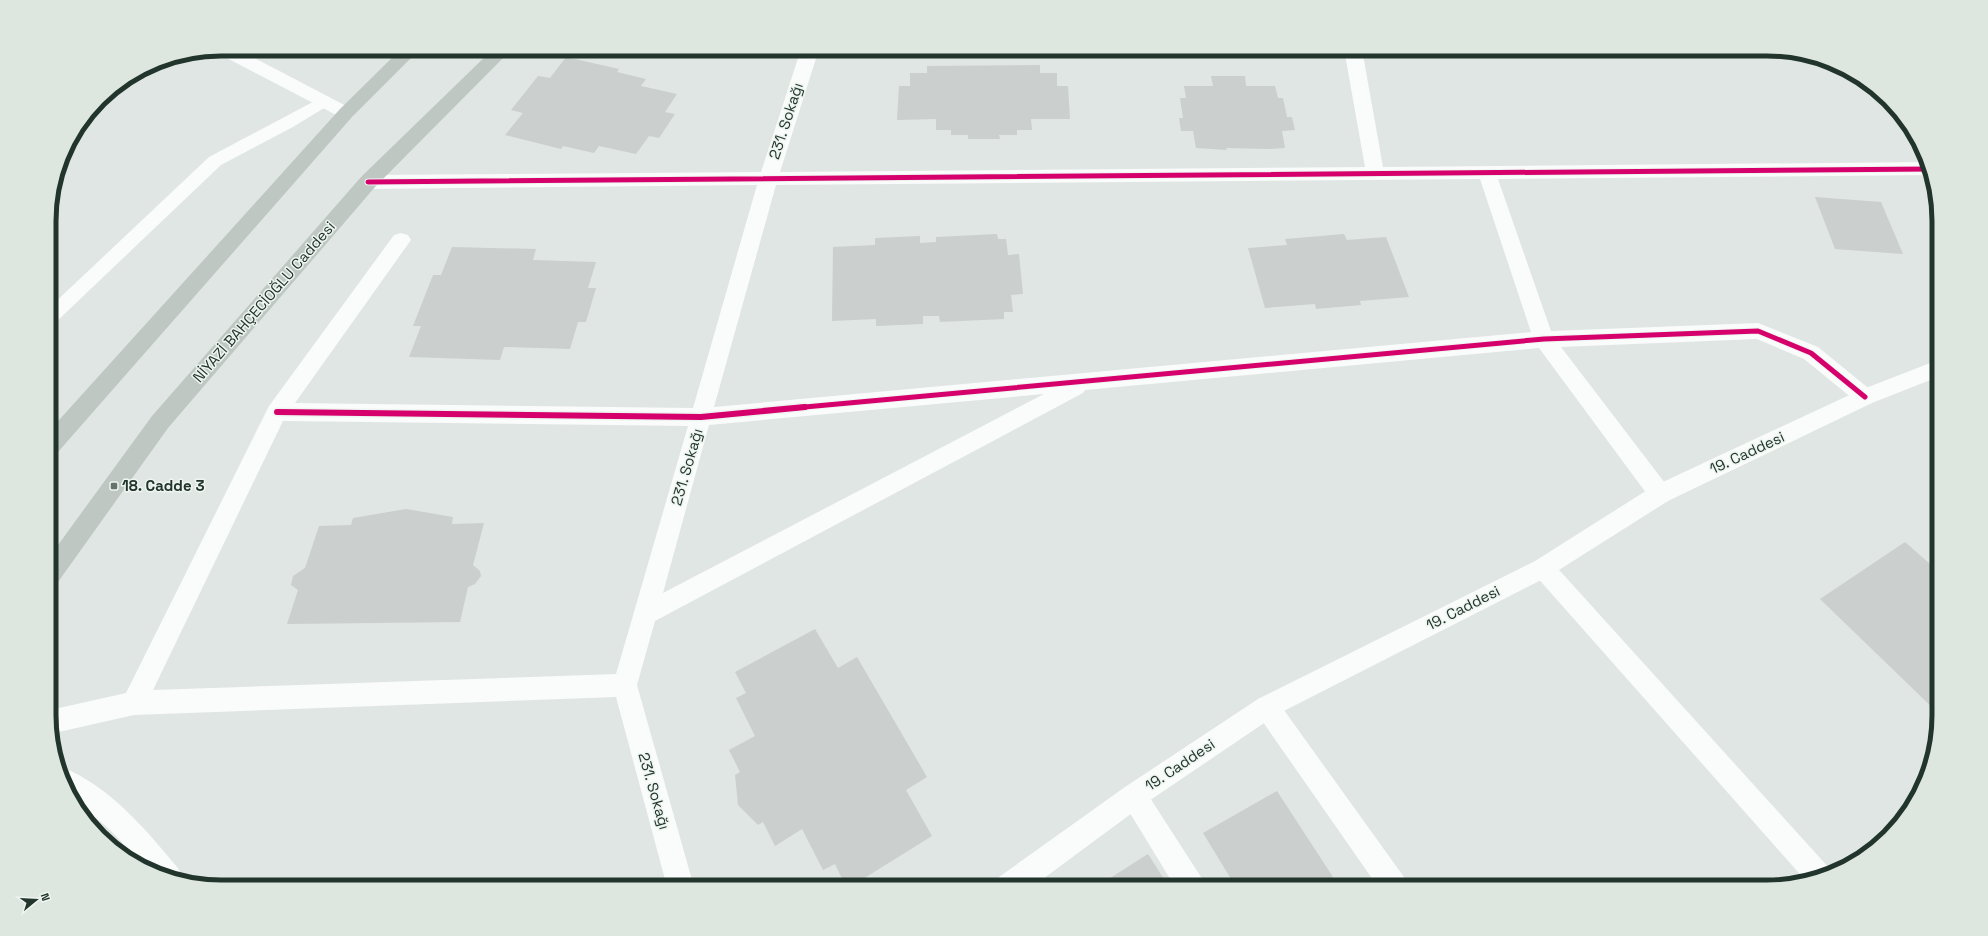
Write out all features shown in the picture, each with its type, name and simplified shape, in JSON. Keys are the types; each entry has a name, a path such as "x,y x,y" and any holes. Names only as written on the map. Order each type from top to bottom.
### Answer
{"main road":[{"path":"56,438 346,113 404,56"},
{"name":"NİYAZİ BAHÇECİOĞLU Caddesi","path":"56,567 160,422 368,182 495,56"}],"street":[{"path":"237,56 346,113"},
{"name":"231. Sokağı","path":"679,880 625,685 768,179 808,56"},
{"path":"1354,56 1375,174"},
{"path":"368,182 1923,169"},
{"path":"1487,173 1544,339 1660,494"},
{"path":"134,703 277,412 401,240"},
{"path":"277,412 701,417 1084,383 1544,339 1758,331 1811,353 1865,397"},
{"name":"19. Caddesi","path":"1019,880 1134,796 1267,707 1543,568 1660,494 1865,397 1932,370"},
{"path":"645,614 1084,383"},
{"path":"1543,568 1816,872"},
{"path":"56,721 134,703 625,685"},
{"path":"1267,707 1389,880"},
{"path":"72,786 80,790 126,828 161,868"},
{"path":"1134,796 1187,880"}],"lane":[{"path":"56,311 215,161 288,123 324,101"}],"building":[{"path":"566,57 619,69 617,72 646,79 641,86 677,94 665,112 675,114 659,138 649,136 636,154 599,146 594,153 563,146 561,149 505,135 523,113 511,110 538,76 550,78"},
{"path":"1040,65 1040,73 1057,73 1057,86 1068,86 1070,119 1031,119 1032,130 1017,130 1017,135 999,135 1000,139 968,139 968,135 951,135 951,130 936,130 936,119 897,120 899,86 910,86 910,73 927,73 927,66"},
{"path":"1211,76 1245,76 1246,86 1275,86 1278,98 1283,98 1287,117 1292,117 1295,130 1282,131 1285,148 1226,148 1227,150 1196,148 1193,131 1181,131 1179,118 1183,118 1180,98 1186,98 1184,86 1213,86"},
{"path":"1815,197 1881,202 1903,254 1835,249"},
{"path":"997,234 998,239 1006,239 1008,255 1019,254 1023,294 1011,295 1013,312 1004,312 1004,319 940,322 939,316 923,316 923,324 876,326 876,319 832,321 833,247 875,245 875,238 920,236 920,243 936,242 936,237"},
{"path":"1344,234 1347,240 1386,237 1409,297 1360,301 1361,305 1316,309 1315,304 1265,308 1248,248 1287,245 1285,239"},
{"path":"452,247 536,249 533,260 596,262 588,288 596,288 586,322 578,322 570,349 504,347 500,360 409,357 421,326 413,326 433,275 441,275"},
{"path":"406,509 453,517 452,524 484,523 473,565 480,571 481,576 475,584 468,587 460,622 287,624 298,590 291,585 293,576 305,568 319,526 351,525 353,518"},
{"path":"1905,542 1932,566 1932,707 1820,599"},
{"path":"815,629 838,668 857,657 927,777 906,790 932,836 861,880 843,880 835,864 823,870 802,829 775,846 763,822 758,825 738,805 735,775 740,772 729,750 755,736 736,698 746,693 735,672"},
{"path":"1277,791 1333,877 1328,880 1232,880 1203,833"},
{"path":"1148,854 1165,880 1107,880"}],"cycle path":[{"path":"368,182 1923,169"},
{"path":"277,412 701,417 1544,339 1758,331 1811,353 1865,397"}],"place":[{"name":"18. Cadde 3","path":"114,486"}]}
